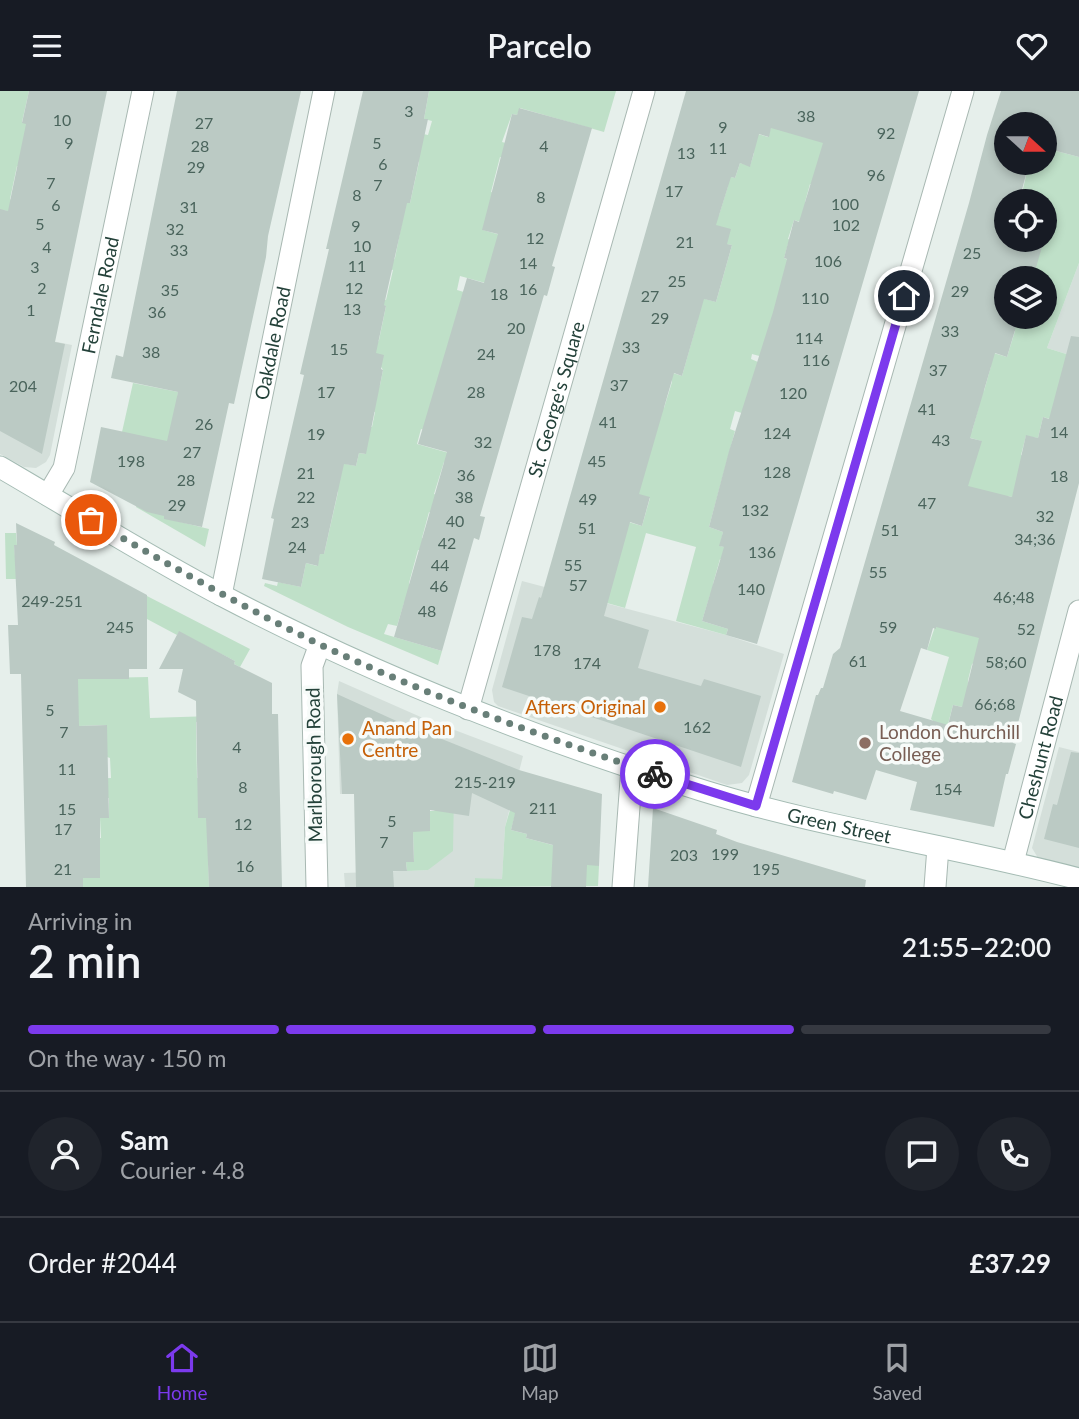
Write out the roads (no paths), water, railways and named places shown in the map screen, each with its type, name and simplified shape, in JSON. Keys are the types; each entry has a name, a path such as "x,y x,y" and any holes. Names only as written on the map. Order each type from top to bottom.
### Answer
{"street":[{"name":"Ferndale Road","path":"48,495 64,468 143,91"},
{"name":"Oakdale Road","path":"221,594 324,91"},
{"name":"St. George's Square","path":"468,709 644,91"},
{"path":"756,806 963,91"},
{"name":"Green Street","path":"0,467 221,594 320,644 468,709 632,767 756,806 1079,879"},
{"name":"Cheshunt Road","path":"1013,862 1079,611"},
{"name":"Marlborough Road","path":"317,887 312,666 320,644"},
{"path":"623,887 632,767"},
{"path":"935,887 938,847"}],"place":[{"name":"Afters Original","path":"660,707"},
{"name":"Anand Pan Centre","path":"348,739"},
{"name":"London Churchill College","path":"865,743"}]}
